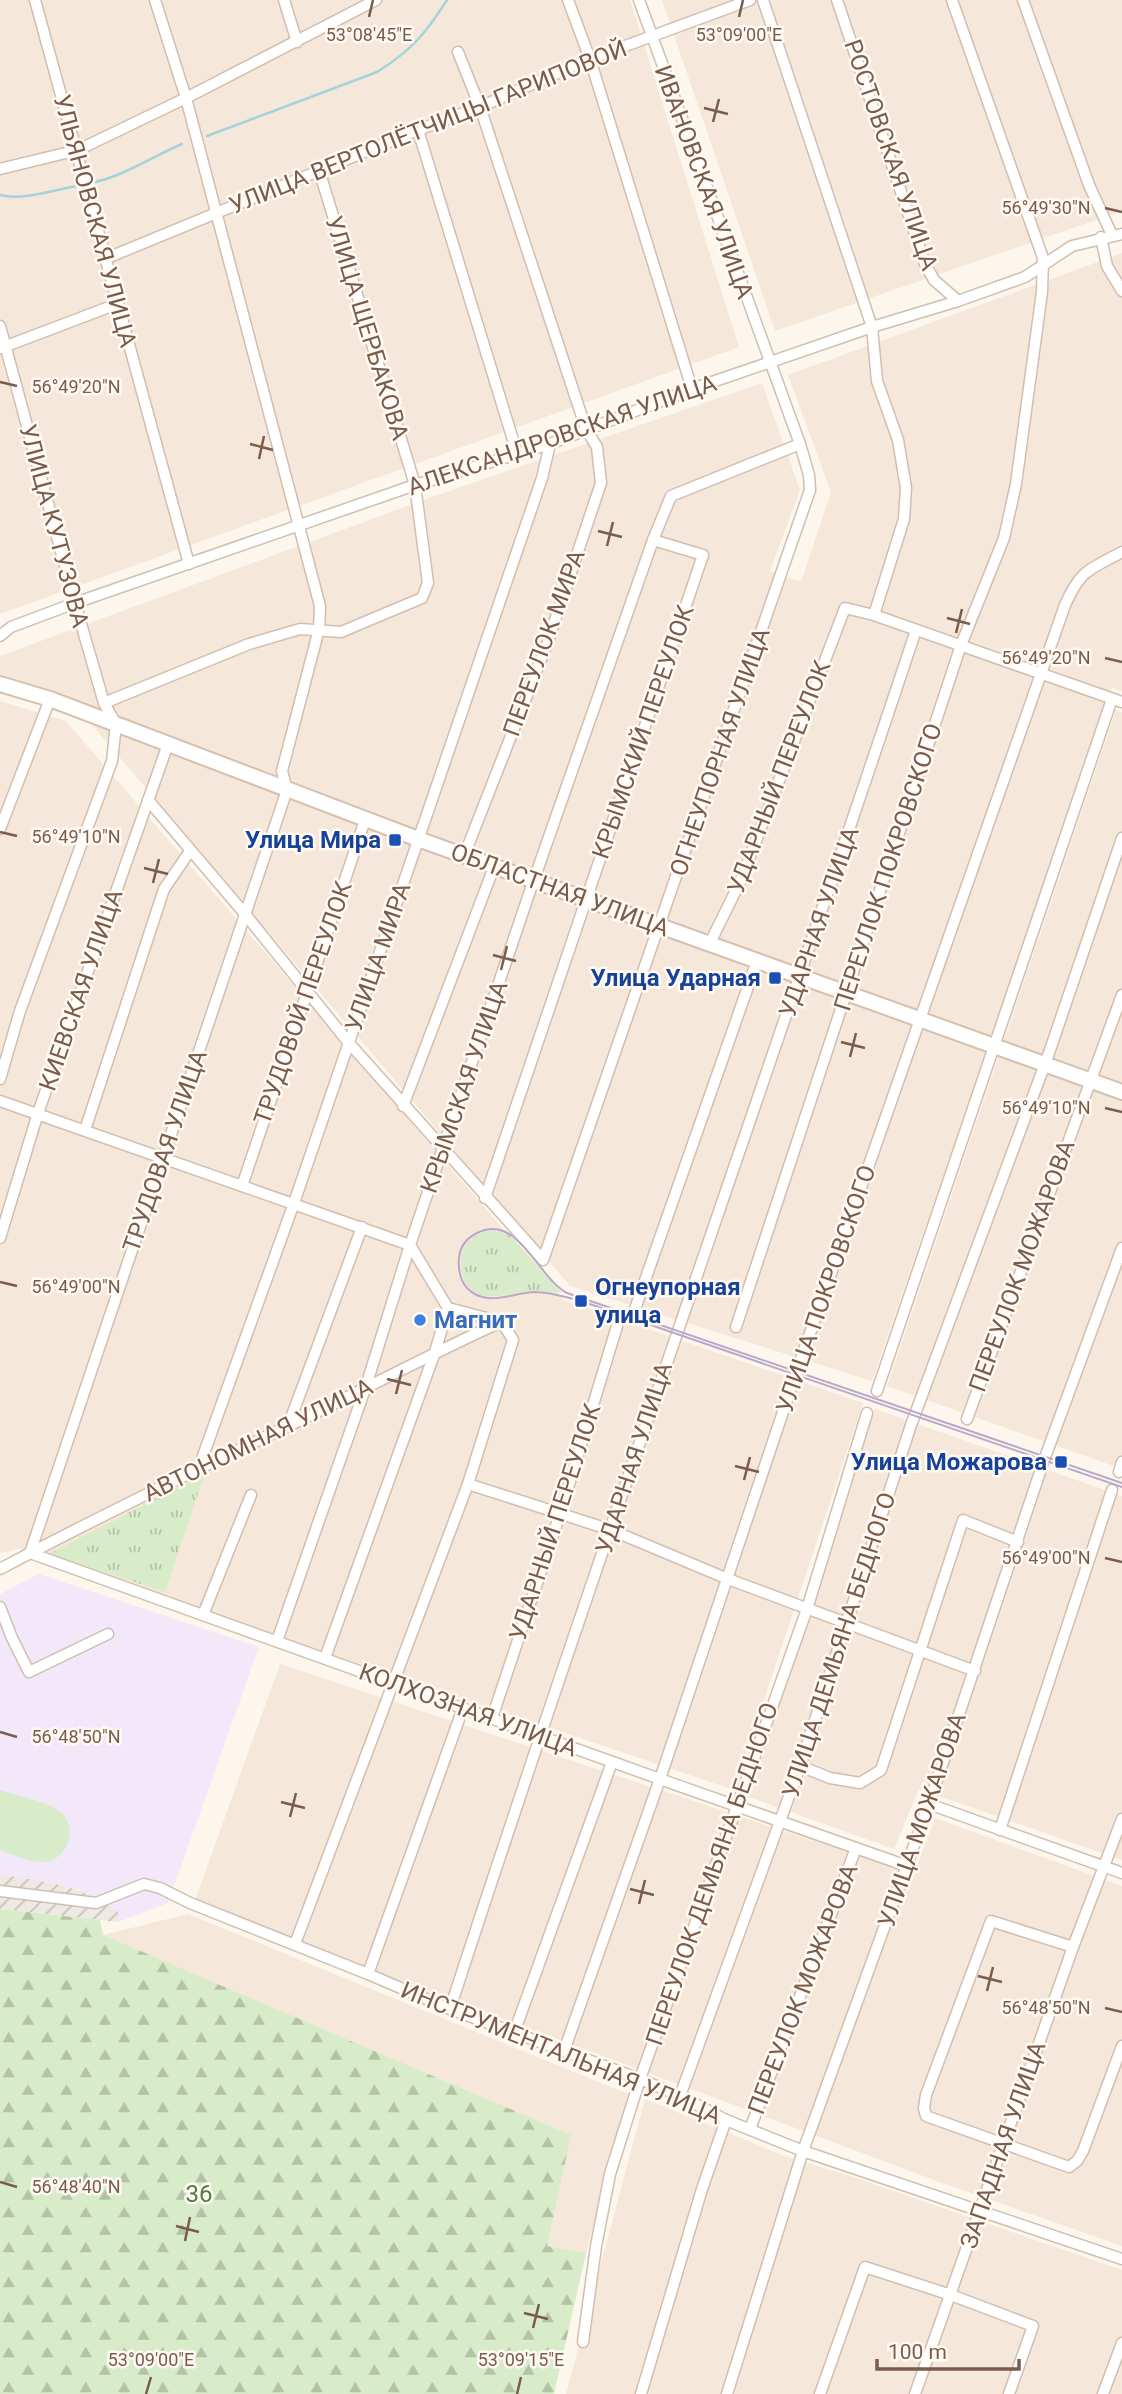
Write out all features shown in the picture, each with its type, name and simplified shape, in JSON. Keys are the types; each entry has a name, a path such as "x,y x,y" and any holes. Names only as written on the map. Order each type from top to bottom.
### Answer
{"main road":[{"name":"ОБЛАСТНАЯ УЛИЦА","path":"0,684 50,699 494,867 1122,1092"}],"street":[{"name":"УЛЬЯНОВСКАЯ УЛИЦА","path":"35,0 189,564"},
{"path":"155,0 186,98 320,606 319,629 282,771 287,790"},
{"path":"284,0 297,41"},
{"path":"0,169 78,150 186,98 376,0"},
{"path":"568,0 590,59 692,389"},
{"name":"ИВАНОВСКАЯ УЛИЦА","path":"639,0 771,362"},
{"name":"УЛИЦА ВЕРТОЛЁТЧИЦЫ ГАРИПОВОЙ","path":"107,258 480,107 590,59 750,0"},
{"path":"763,0 872,327 877,381 898,440 906,488 904,519 874,615 1117,701 877,1391"},
{"name":"РОСТОВСКАЯ УЛИЦА","path":"836,0 926,264 934,280 958,301"},
{"path":"952,0 1043,266"},
{"path":"1023,0 1089,185 1112,235 1107,266 1122,291"},
{"name":"ПЕРЕУЛОК МИРА","path":"458,52 480,107 586,429 597,447 601,483 547,644 464,856"},
{"path":"418,130 517,453"},
{"name":"УЛИЦА ЩЕРБАКОВА","path":"104,703 249,643 300,629 341,632 422,598 428,583 415,485 319,170"},
{"name":"АЛЕКСАНДРОВСКАЯ УЛИЦА","path":"0,636 11,627 75,603 415,485 550,444 692,389 872,327 958,301 1025,276 1072,246 1112,235"},
{"name":"ПЕРЕУЛОК ПОКРОВСКОГО","path":"736,1327 961,645 1004,538 1042,292 1043,266"},
{"path":"3,347 117,304"},
{"name":"УЛИЦА КУТУЗОВА","path":"0,326 3,347 104,703 116,724"},
{"name":"ОГНЕУПОРНАЯ УЛИЦА","path":"485,1198 543,1260 809,496 809,475 771,362"},
{"name":"УЛИЦА МИРА","path":"199,1467 349,1043 542,478 550,444"},
{"name":"КРЫМСКАЯ УЛИЦА","path":"277,1641 366,1386 410,1245 533,881 671,496 800,444"},
{"name":"КРЫМСКИЙ ПЕРЕУЛОК","path":"485,1198 704,555 653,540"},
{"name":"УЛИЦА ПОКРОВСКОГО","path":"564,2051 660,1779 794,1379 1041,672 1076,582 1084,573 1122,552"},
{"name":"УДАРНЫЙ ПЕРЕУЛОК","path":"709,945 741,880 845,608 874,615"},
{"name":"УДАРНАЯ УЛИЦА","path":"450,2009 539,1737 800,978 916,630"},
{"path":"0,829 50,699"},
{"path":"0,1079 20,1012 112,761 116,724"},
{"name":"КИЕВСКАЯ УЛИЦА","path":"0,1238 38,1113 168,744"},
{"name":"ТРУДОВАЯ УЛИЦА","path":"30,1553 287,790"},
{"path":"148,800 349,1043 485,1198"},
{"name":"ТРУДОВОЙ ПЕРЕУЛОК","path":"242,1186 365,820"},
{"name":"УЛИЦА ДЕМЬЯНА БЕДНОГО","path":"680,2096 800,1766 911,1425 1045,1065 1122,838"},
{"path":"85,1130 164,889 190,851"},
{"path":"403,1106 494,867"},
{"path":"635,1309 757,961"},
{"name":"ПЕРЕУЛОК МОЖАРОВА","path":"967,1419 1122,995"},
{"path":"0,1101 410,1245 448,1308 502,1322 513,1340 468,1484 295,1944"},
{"path":"288,1426 362,1227"},
{"name":"УЛИЦА МОЖАРОВА","path":"727,2394 803,2151 929,1804 1044,1463 1122,1248"},
{"path":"325,1658 435,1352 448,1308"},
{"name":"АВТОНОМНАЯ УЛИЦА","path":"0,1569 199,1467 502,1322"},
{"name":"УДАРНЫЙ ПЕРЕУЛОК","path":"492,1718 560,1514 617,1326"},
{"name":"ПЕРЕУЛОК ДЕМЬЯНА БЕДНОГО","path":"583,2342 596,2246 611,2174 640,2079 735,1805 807,1609 867,1413"},
{"path":"468,1484 611,1530 728,1579 975,1671"},
{"path":"1000,1830 1112,1490"},
{"path":"203,1615 251,1495"},
{"path":"800,1766 830,1778 860,1783 881,1770 963,1520 1018,1542"},
{"name":"КОЛХОЗНАЯ УЛИЦА","path":"30,1553 539,1737 907,1866"},
{"path":"0,1607 29,1672 108,1634"},
{"path":"368,1974 463,1708"},
{"path":"514,2033 612,1762"},
{"path":"929,1804 1122,1873"},
{"name":"ЗАПАДНАЯ УЛИЦА","path":"915,2394 1073,1947 1122,1819"},
{"name":"ПЕРЕУЛОК МОЖАРОВА","path":"750,2129 856,1848"},
{"name":"ИНСТРУМЕНТАЛЬНАЯ УЛИЦА","path":"0,1891 96,1903 144,1884 160,1888 190,1903 450,2009 640,2079 803,2151 1122,2259"},
{"path":"1073,1947 990,1921 926,2095 926,2116 1069,2167 1077,2161 1122,2046"},
{"name":"ПЕРЕУЛОК МОЖАРОВА","path":"641,2394 702,2189 726,2119"},
{"path":"820,2394 865,2267 951,2295 1032,2326 1009,2394"},
{"path":"1103,2394 1122,2343"}],"shaded area":[{"path":"0,0 630,0 739,347 0,614"},
{"path":"662,0 1122,0 1122,211 775,331"},
{"path":"1122,253 1122,691 1112,688 872,1381 570,1286 70,699 0,676 0,656 432,497 762,383 800,490 770,571 801,582 831,492 788,375"},
{"path":"0,701 66,721 564,1300 863,1403 734,1790 20,1549 0,1553"},
{"path":"1116,710 1122,712 1122,1469 887,1386"},
{"path":"875,1409 1122,1496 1122,1860 919,1789 894,1849 746,1796"},
{"path":"39,1574 259,1647 168,1903 118,1922 118,1911 81,1891 0,1874 0,1594"},
{"path":"280,1664 914,1874 935,1818 1122,1886 1122,2246 934,2180 194,1903"},
{"path":"0,1874 81,1891 118,1911 118,1922 0,1909"},
{"path":"188,1914 628,2094 586,2253 546,2247 103,1935"},
{"path":"645,2099 787,2157 850,2176 1122,2270 1122,2394 566,2394"}],"green space":[{"path":"500,1230 511,1236 562,1293 534,1291 486,1296 477,1294 470,1288 462,1273 463,1251 475,1236"},
{"path":"205,1473 165,1592 49,1554"},
{"path":"0,1790 45,1803 65,1816 70,1833 65,1849 59,1856 38,1862 0,1850"},
{"name":"36","path":"0,1909 100,1920 103,1935 571,2135 547,2246 586,2253 554,2394 0,2394"}],"waterway":[{"path":"207,136 377,72 417,41 447,0"},
{"path":"90,183 125,171 182,144"},
{"path":"0,195 29,196 81,185"}],"tram line":[{"path":"1122,1483 567,1293 556,1285 516,1239 504,1231 491,1229 477,1233 467,1240 461,1250 459,1267 463,1282 474,1294 482,1297 499,1298 540,1292 581,1301 1122,1487"}],"place":[{"name":"Улица Мира","path":"395,840"},
{"name":"Улица Ударная","path":"775,978"},
{"name":"Огнеупорная улица","path":"581,1301"},
{"name":"Магнит","path":"420,1320"},
{"name":"Улица Можарова","path":"1061,1462"}]}
